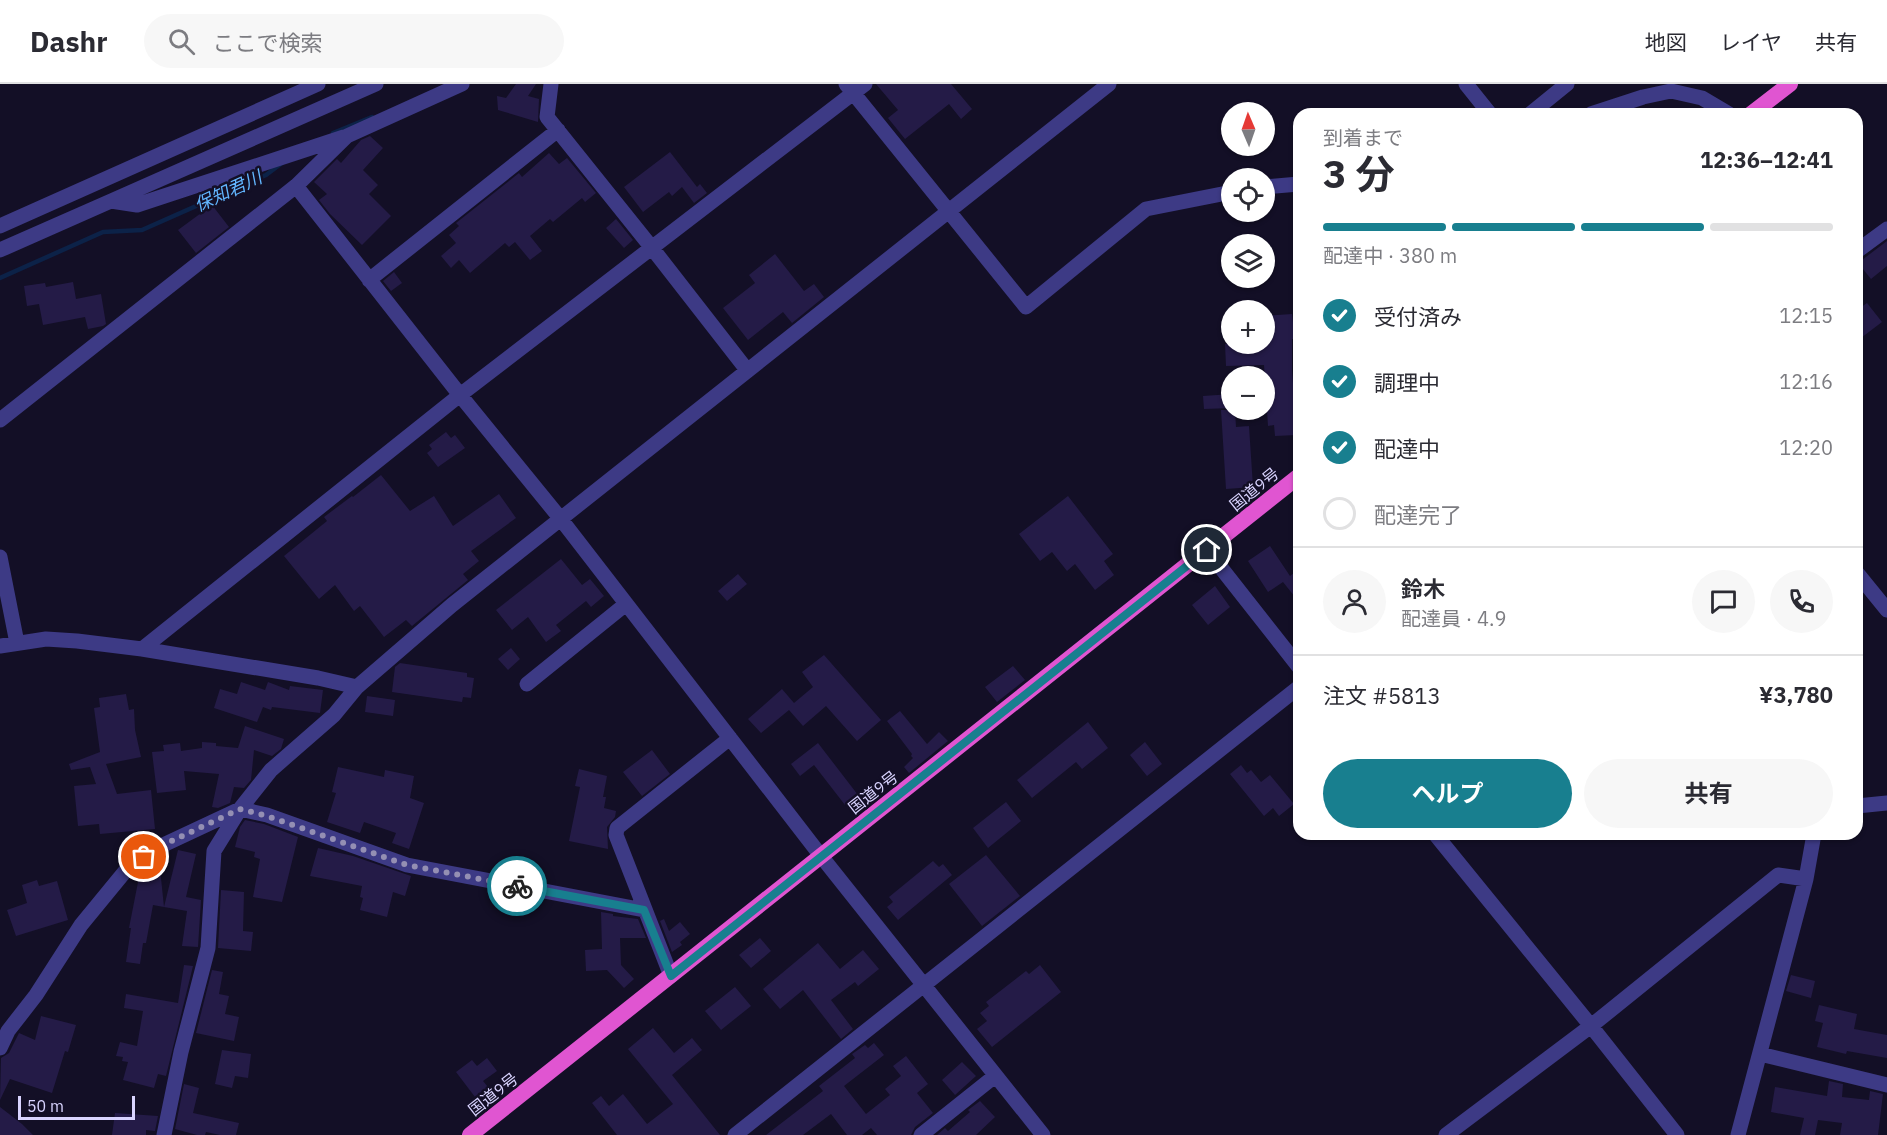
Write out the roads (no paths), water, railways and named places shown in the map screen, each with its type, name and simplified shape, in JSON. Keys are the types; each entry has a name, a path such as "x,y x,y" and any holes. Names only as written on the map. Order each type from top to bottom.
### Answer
{"highway":[{"path":"1759,108 1790,84"},
{"name":"国道9号","path":"470,1135 1293,481"}],"street":[{"path":"0,226 318,84"},
{"path":"0,250 376,84"},
{"path":"111,201 137,205 347,136 462,84"},
{"path":"551,84 547,117 747,370"},
{"path":"164,1135 181,1052 208,948 214,851 240,809 271,770 334,715 357,687 452,605 1109,84"},
{"path":"1466,84 1485,108"},
{"path":"1537,108 1567,84"},
{"path":"142,649 460,395 652,248 855,87 949,213 1026,307 1146,209 1221,194"},
{"path":"1609,108 1671,91 1702,98 1719,108"},
{"path":"369,280 558,130"},
{"path":"0,420 296,186 347,136"},
{"path":"1275,186 1293,185"},
{"path":"296,186 560,518 821,856 1043,1135"},
{"path":"1863,247 1887,229"},
{"path":"1207,550 1293,659"},
{"path":"0,557 17,643"},
{"path":"1863,580 1887,610"},
{"path":"527,684 626,604"},
{"path":"0,646 46,639 142,649 318,678 357,687"},
{"path":"735,1135 1293,692"},
{"path":"671,976 616,834 617,828 730,738"},
{"path":"1863,805 1887,803"},
{"path":"0,1048 4,1026 36,995 81,925 127,869 161,846 240,809 267,816 407,865 644,910"},
{"path":"1440,840 1677,1135"},
{"path":"1738,1135 1806,879 1813,840"},
{"path":"1446,1135 1591,1026 1778,875 1806,879"},
{"path":"1760,1054 1887,1085"},
{"path":"921,1135 995,1076"}],"waterway":[{"name":"保知君川","path":"333,133 372,117"},
{"name":"保知君川","path":"0,278 103,232 142,230 266,175 282,163"}]}
